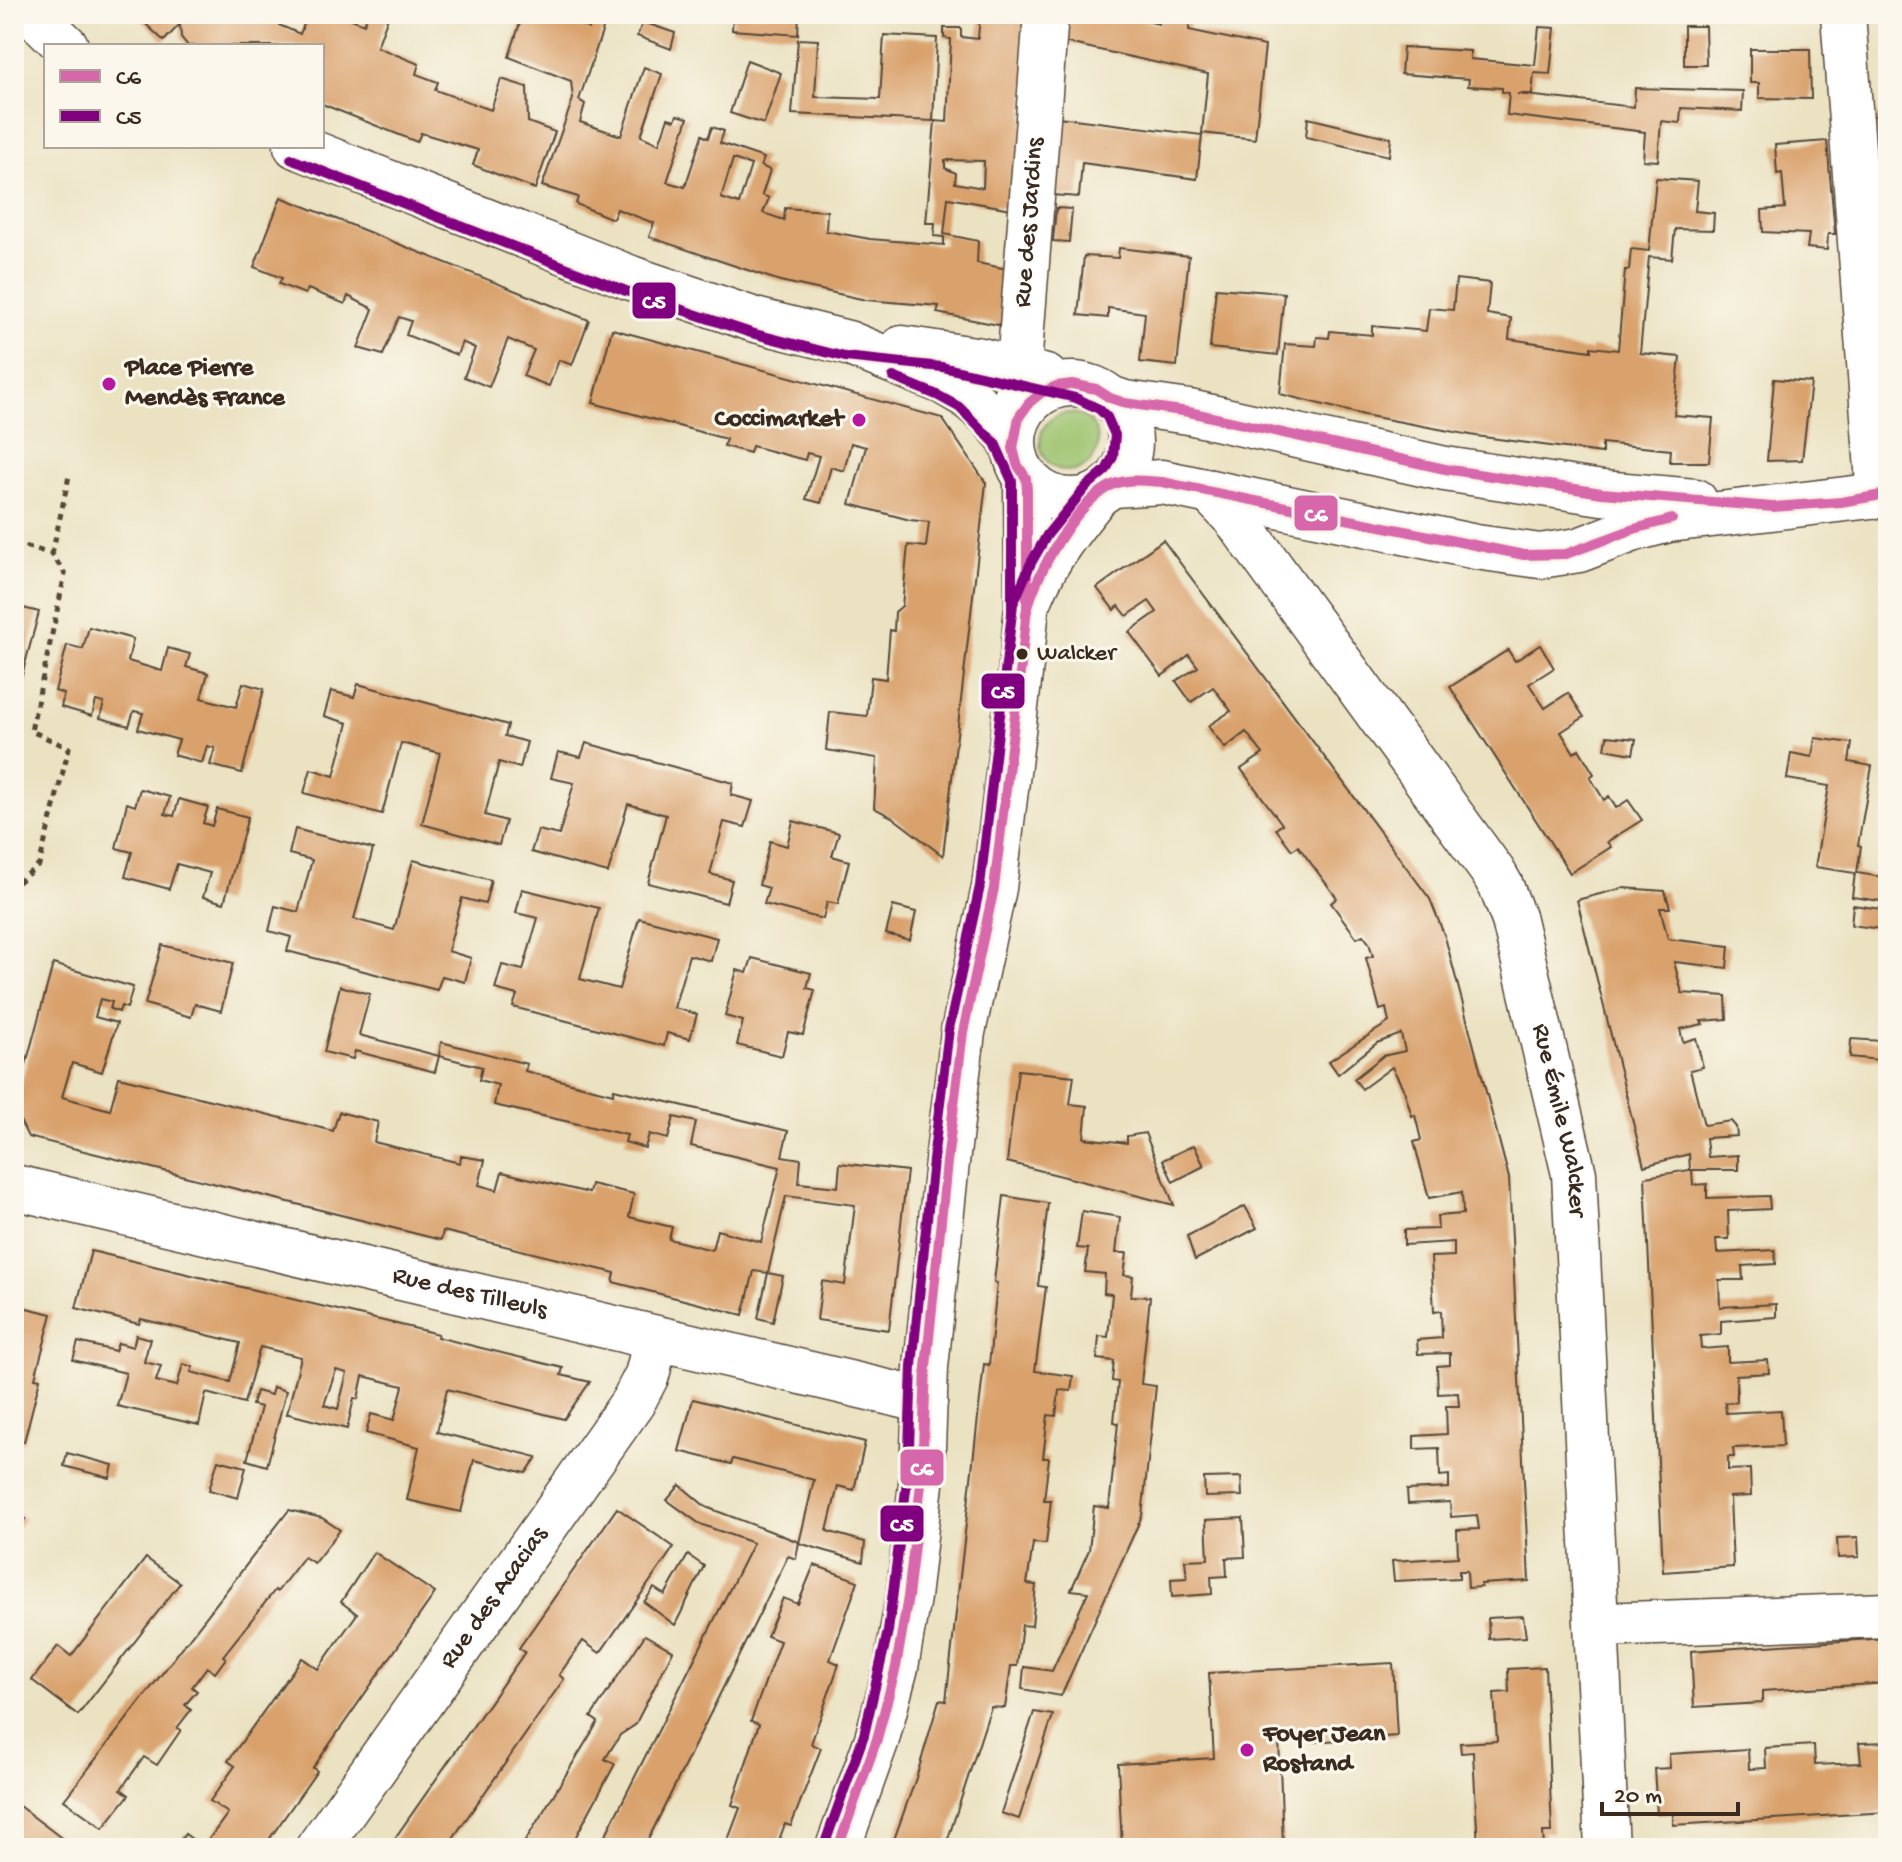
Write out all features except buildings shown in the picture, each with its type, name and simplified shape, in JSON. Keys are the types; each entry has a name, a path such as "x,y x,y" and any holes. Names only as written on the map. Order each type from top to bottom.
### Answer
{"street":[{"path":"33,14 64,44"},
{"name":"Rue des Jardins","path":"1027,607 1018,453 1019,370 1046,14"},
{"path":"848,343 943,382 967,396 1000,426 1043,494 1059,500 1083,500 1105,489 1162,482 1524,555 1566,554 1634,529 1669,520 1884,495 1843,14"},
{"path":"301,148 631,278 755,320 848,343 935,352 1019,370 1091,391 1445,469 1638,497 1773,507"},
{"path":"838,1848 877,1739 896,1667 908,1597 922,1475 929,1342 963,1032 995,877 1027,607 1045,565 1065,534 1122,472 1128,457 1129,433 1124,417 1091,391 1048,389 1034,398 1019,417 1018,453"},
{"path":"1524,555 1542,545 1553,524 1545,496 1532,482"},
{"name":"Rue Émile Walcker","path":"1210,492 1236,519 1475,847 1493,872 1509,903 1574,1174 1607,1848"},
{"name":"Rue des Tilleuls","path":"14,1187 925,1401"},
{"name":"Rue des Acacias","path":"318,1848 633,1402 647,1375 656,1339"},
{"path":"1597,1625 1888,1615"}],"path":[{"path":"52,554 69,476"},
{"path":"14,543 52,554 65,574 31,731 69,748 39,865 14,885"}],"green space":[{"path":"1069,413 1090,421 1098,442 1090,463 1069,471 1048,463 1040,442 1048,421"}],"transit line":[{"name":"C5","path":"291,159 626,291 751,333 845,357 942,367 1076,398 1099,409 1107,417 1115,435 1113,457 1106,470 1086,487 1047,535 1013,604 980,886 949,1029 933,1160 912,1366 908,1474 888,1631 864,1735 825,1843"},
{"name":"C5","path":"893,377 959,407 995,443 1012,481 1012,614"},
{"name":"C6","path":"838,1848 877,1739 896,1667 908,1597 922,1475 926,1367 947,1162 963,1032 994,888 1022,657 1027,607 1027,491 1026,478 1017,464 1013,448 1019,417 1029,403 1056,386 1072,384 1096,389 1125,403 1189,412 1445,469 1602,493 1773,507 1841,502 1888,494"},
{"name":"C6","path":"1026,614 1038,580 1071,524 1098,494 1124,481 1162,482 1524,555 1566,554 1634,529 1672,519"}],"place":[{"name":"Place Pierre Mendès France","path":"109,384"},
{"name":"Coccimarket","path":"859,420"},
{"name":"Walcker","path":"1022,654"},
{"name":"Foyer Jean Rostand","path":"1247,1750"}]}
